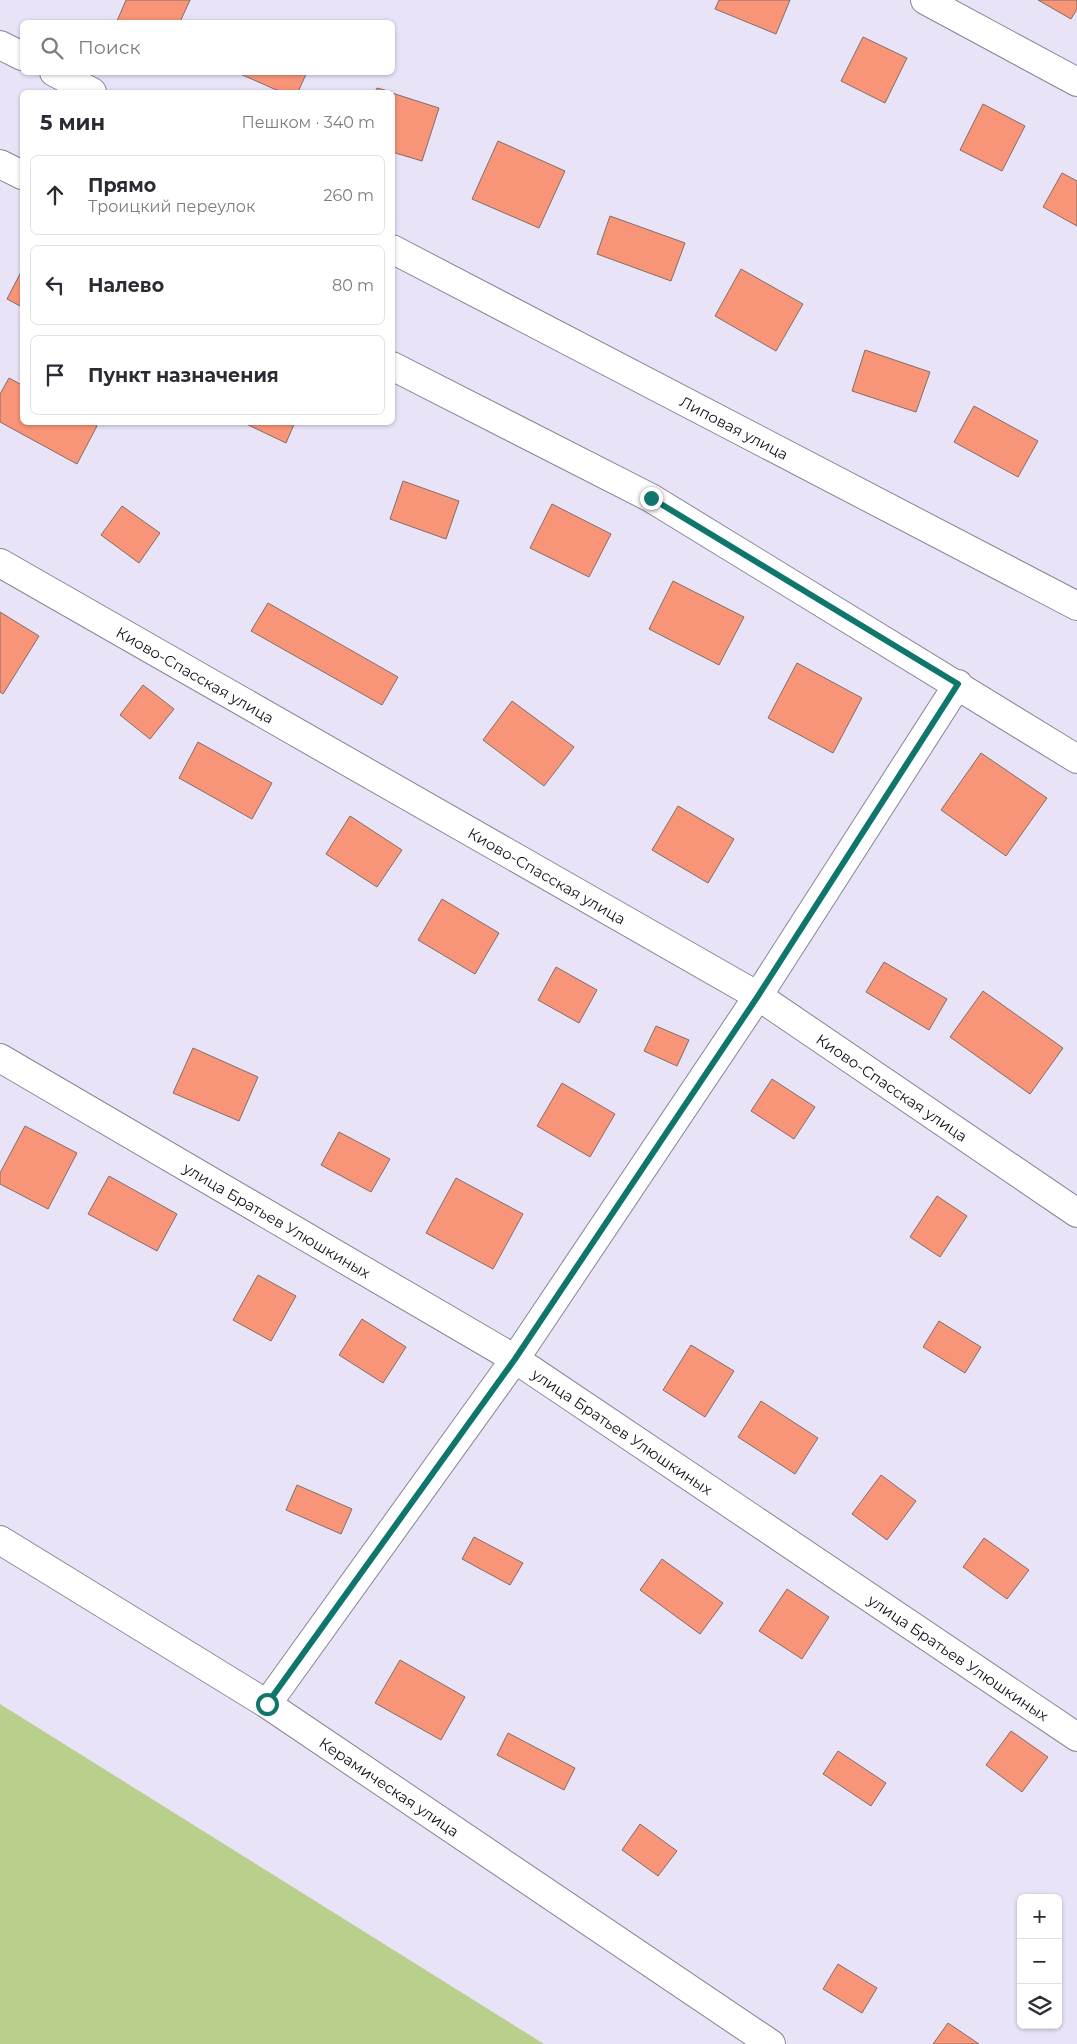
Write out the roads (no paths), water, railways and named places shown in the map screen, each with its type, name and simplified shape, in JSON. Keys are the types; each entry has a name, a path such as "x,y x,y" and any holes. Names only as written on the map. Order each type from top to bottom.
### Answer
{"street":[{"path":"925,0 1077,82"},
{"path":"0,44 20,55"},
{"path":"60,75 88,90"},
{"path":"0,164 20,174"},
{"name":"Липовая улица","path":"395,251 1077,606"},
{"path":"395,368 651,498 958,684 1077,759"},
{"name":"Киово-Спасская улица","path":"0,563 758,996 1077,1213"},
{"path":"267,1704 515,1359 758,996 958,684"},
{"name":"улица Братьев Улюшкиных","path":"0,1058 515,1359 1077,1737"},
{"name":"Керамическая улица","path":"0,1540 267,1704 771,2044"}]}
